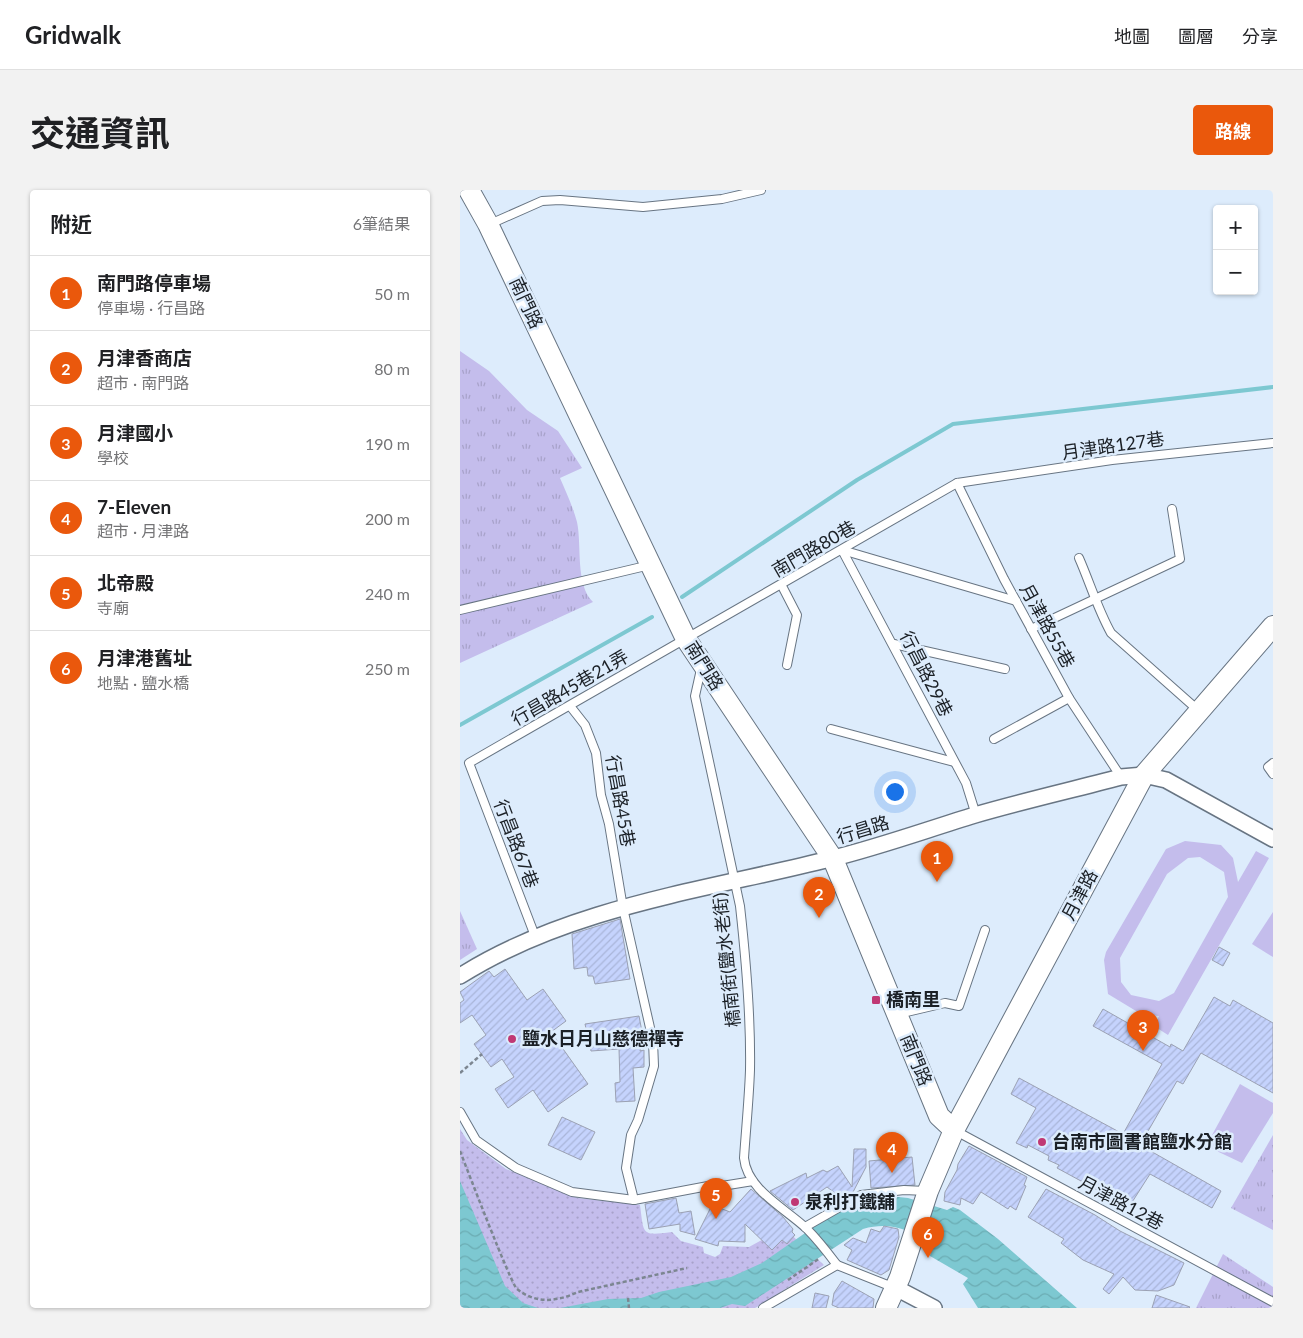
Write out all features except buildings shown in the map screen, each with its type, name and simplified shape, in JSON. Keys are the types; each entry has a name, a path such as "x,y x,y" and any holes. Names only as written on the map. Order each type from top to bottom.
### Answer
{"street":[{"name":"南門路","path":"470,196 488,224 652,564 686,639 702,666 833,859 939,1116 954,1130"},
{"name":"月津路","path":"886,1308 898,1283 928,1191 954,1130 1144,775 1273,626"},
{"name":"行昌路","path":"460,976 493,955 535,936 623,908 833,859 976,815 1121,777 1144,775 1166,780 1273,839"},
{"path":"898,1283 934,1308"}],"lane":[{"path":"558,190 560,200"},
{"path":"488,224 542,201 560,200 643,208 722,199 761,190"},
{"name":"月津路127巷","path":"957,483 1112,460 1273,442"},
{"name":"南門路80巷","path":"686,639 782,586 957,483"},
{"name":"月津路55巷","path":"957,483 1016,601 1069,698 1121,777"},
{"path":"1031,629 1180,559 1172,509"},
{"path":"842,550 1016,601"},
{"name":"行昌路29巷","path":"842,550 894,644 966,784 976,815"},
{"path":"1079,558 1102,617 1111,633 1199,712"},
{"path":"460,610 652,564"},
{"path":"782,586 797,615 787,665"},
{"name":"行昌路45巷21弄","path":"469,763 686,639"},
{"path":"894,644 1005,669"},
{"name":"橋南街(鹽水老街)","path":"702,666 695,696 740,906 749,1000 750,1070 744,1158 745,1169 753,1181 777,1205 806,1228 837,1265"},
{"path":"994,739 1069,698"},
{"name":"行昌路45巷","path":"570,706 585,725 596,753 601,795 609,824 623,908 653,1040 654,1066 638,1120 631,1135 626,1168 634,1200"},
{"path":"831,729 954,762"},
{"name":"行昌路67巷","path":"469,763 535,936"},
{"path":"1273,763 1268,767 1273,774"},
{"path":"897,1014 944,1003 959,1006 985,930"},
{"path":"460,1112 476,1140 516,1168 572,1192 634,1200 708,1186 722,1186 753,1181"},
{"name":"月津路12巷","path":"954,1130 1273,1302"},
{"path":"806,1228 861,1195 904,1190 928,1191"},
{"path":"763,1308 837,1265 898,1283"}],"path":[{"path":"460,1073 482,1054"},
{"path":"460,1151 516,1288 539,1301 563,1298 578,1292 687,1268"},
{"path":"628,1298 629,1308"}],"green space":[{"path":"460,351 489,371 527,410 558,431 582,468 560,478 577,522 581,575 587,595 593,602 460,663"},
{"path":"1185,841 1221,845 1233,858 1238,882 1256,851 1269,858 1168,1035 1154,1026 1159,1016 1141,1014 1108,994 1104,960 1106,952 1166,849","holes":["1200,857 1224,872 1228,897 1174,993 1159,1001 1131,995 1121,982 1120,958 1167,874 1188,858"]},
{"path":"460,911 477,949 460,960"},
{"path":"1273,912 1273,957 1252,944"},
{"path":"1240,1084 1273,1103 1273,1113 1242,1163 1206,1146"},
{"path":"460,1129 467,1140 506,1169 578,1198 640,1205 642,1222 644,1228 649,1233 672,1232 681,1241 703,1247 704,1253 715,1257 720,1254 723,1246 749,1247 784,1228 824,1265 755,1308 460,1308"},
{"path":"1273,1135 1273,1230 1231,1208"},
{"path":"1223,1254 1273,1287 1273,1308 1196,1308"}],"water":[{"path":"460,1181 505,1286 523,1303 538,1308 460,1308"},
{"path":"889,1196 908,1198 947,1210 953,1207 960,1210 998,1239 1077,1308 978,1308 963,1284 968,1278 930,1256 933,1242 899,1228 883,1226 863,1229 745,1306 732,1304 720,1308 560,1308 608,1299 641,1298 659,1292 731,1277 762,1263 844,1206 861,1200"}],"waterway":[{"path":"682,597 857,480 953,424 1273,387"},
{"path":"460,725 652,617"}],"place":[{"name":"南門路停車場","path":"937,882"},
{"name":"月津香商店","path":"819,918"},
{"name":"橋南里","path":"876,1000"},
{"name":"鹽水日月山慈德禪寺","path":"512,1039"},
{"name":"月津國小","path":"1143,1051"},
{"name":"台南市圖書館鹽水分館","path":"1042,1142"},
{"name":"7-Eleven","path":"892,1173"},
{"name":"泉利打鐵舖","path":"795,1202"},
{"name":"北帝殿","path":"716,1219"},
{"name":"月津港舊址","path":"928,1258"}]}
